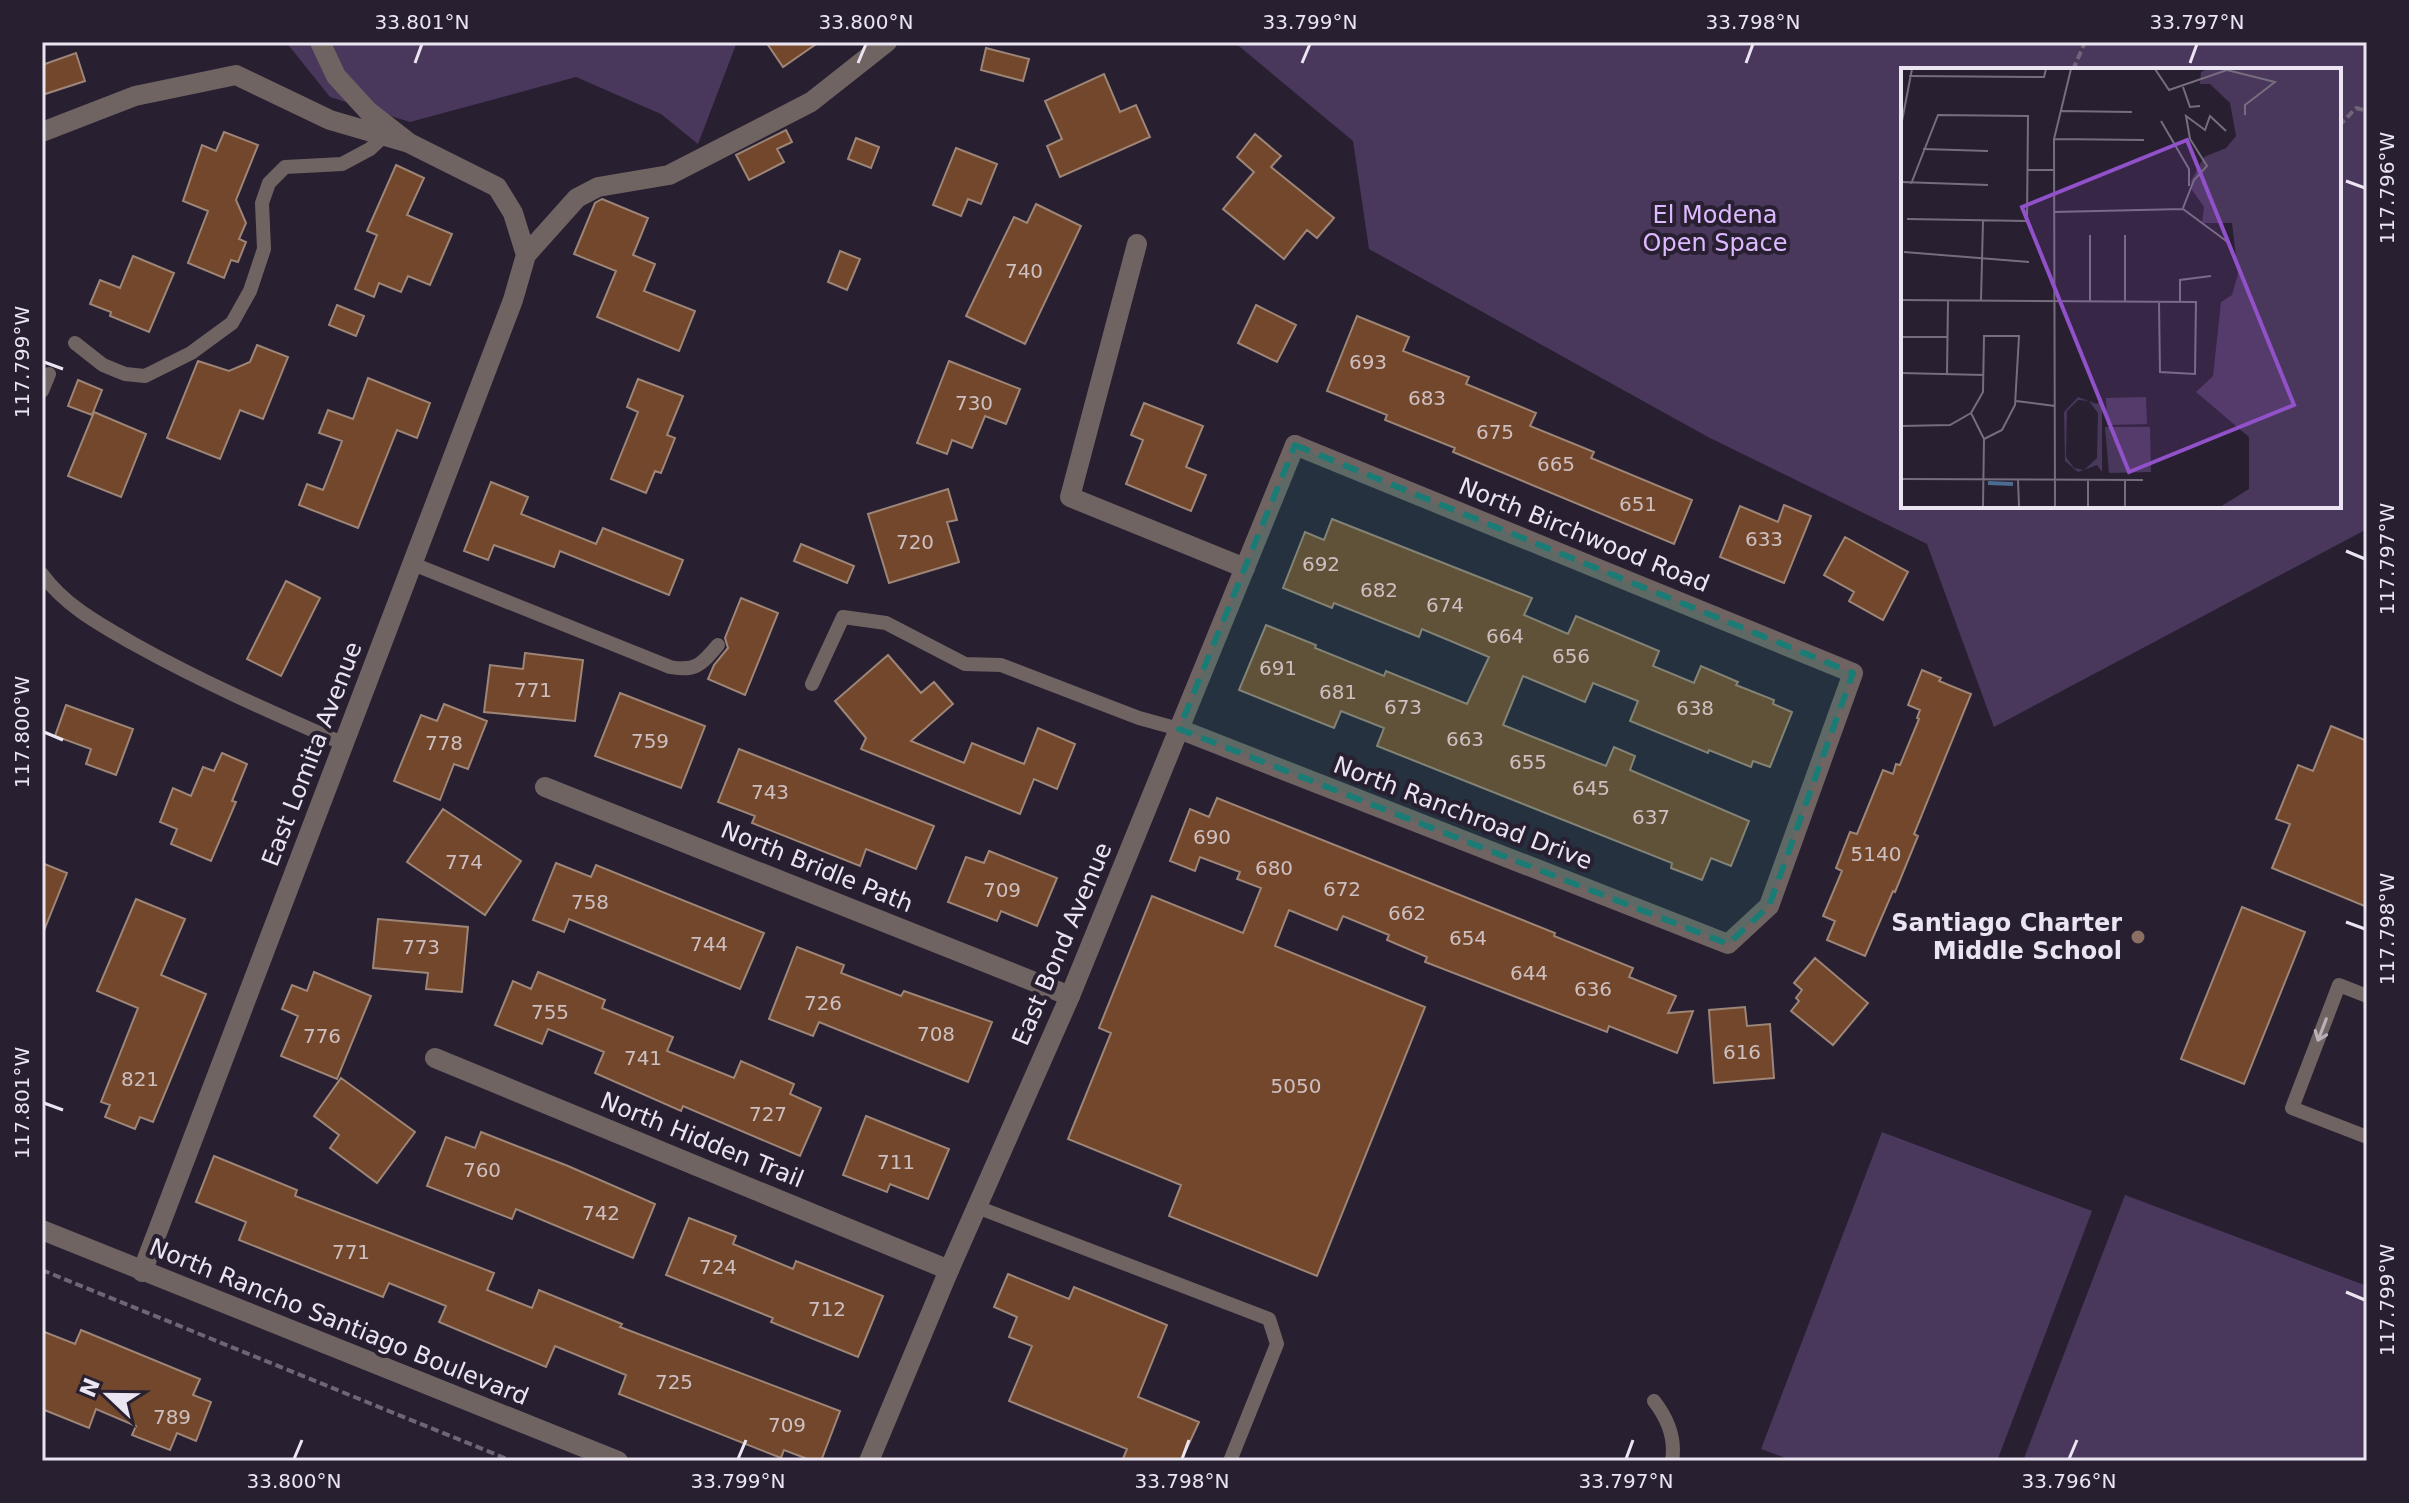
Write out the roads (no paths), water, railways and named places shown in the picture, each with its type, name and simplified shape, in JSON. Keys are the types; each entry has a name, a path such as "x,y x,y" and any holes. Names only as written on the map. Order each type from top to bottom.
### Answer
{"street":[{"path":"320,42 336,76 368,111 409,143"},
{"path":"526,255 577,198 598,187 669,175 811,102 887,42"},
{"path":"42,132 135,96 236,75 330,120 409,143 497,187 513,213 526,255"},
{"path":"1137,244 1070,497 1245,568"},
{"name":"East Lomita Avenue","path":"142,1272 513,300 526,255"},
{"name":"East Bond Avenue","path":"869,1461 1070,996 1295,445"},
{"name":"North Birchwood Road","path":"1295,445 1853,673 1769,906 1728,944"},
{"name":"North Ranchroad Drive","path":"1179,729 1728,944"},
{"name":"North Bridle Path","path":"545,787 1070,996"},
{"name":"North Hidden Trail","path":"435,1058 949,1270"},
{"name":"North Rancho Santiago Boulevard","path":"42,1230 618,1461"}],"lane":[{"path":"75,343 103,365 125,374 145,376 191,353 232,323 250,291 264,249 262,203 269,183 285,167 342,164 370,149 384,136"},
{"path":"42,391 49,374"},
{"path":"413,564 670,667 685,670 695,667 704,662 718,645"},
{"path":"42,574 87,617 163,660 211,686 344,744"},
{"path":"812,684 843,617 886,623 965,664 1001,665 1139,718 1179,729"},
{"path":"2367,996 2339,985 2292,1108 2367,1137"},
{"path":"977,1207 1269,1319 1277,1344 1230,1461"},
{"path":"1654,1401 1667,1418 1672,1461"}],"place":[{"name":"Santiago Charter Middle School","path":"2138,937"}],"park label":[{"name":"El Modena Open Space","path":"1715,229"}]}
